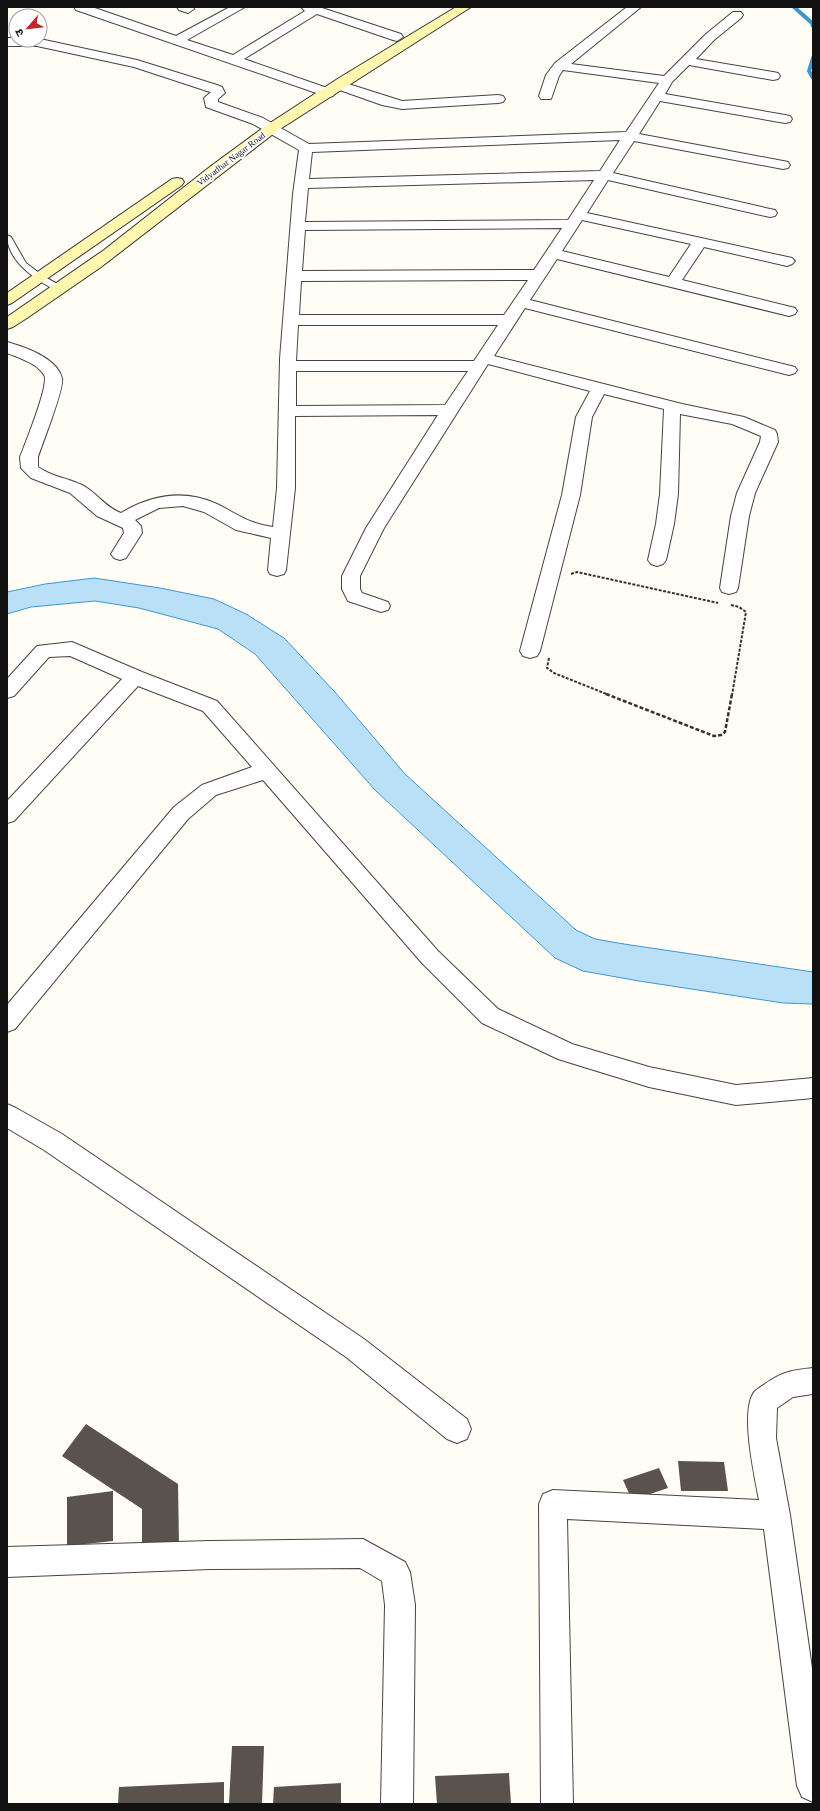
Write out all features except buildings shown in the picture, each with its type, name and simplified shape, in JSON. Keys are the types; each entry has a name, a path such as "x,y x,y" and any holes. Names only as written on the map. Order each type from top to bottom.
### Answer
{"main road":[{"name":"Vidyadhar Nagar Road","path":"7,300 218,153 258,121 446,7"},
{"name":"Vidyadhar Nagar Road","path":"7,324 60,289 123,243 179,197 272,128 465,7"}],"street":[{"path":"80,7 314,88 334,89 402,105 498,99"},
{"path":"177,40 239,7"},
{"path":"546,96 553,75 560,66 635,7"},
{"path":"234,60 311,8 397,37"},
{"path":"380,606 355,597 351,589 351,576 375,528 450,410 667,80 736,15"},
{"path":"7,42 37,42 157,69 217,90 218,92 211,98 211,104 258,121 306,148 630,136 783,165"},
{"path":"686,61 773,76"},
{"path":"560,66 667,80"},
{"path":"656,96 785,119"},
{"path":"277,570 286,488 288,366 298,226 306,148"},
{"path":"302,184 605,175 770,213"},
{"path":"298,226 575,219 700,242 787,261"},
{"path":"673,283 700,242"},
{"path":"553,253 789,311"},
{"path":"295,276 539,275"},
{"path":"521,302 789,370"},
{"path":"291,320 509,320"},
{"path":"7,347 30,357 43,365 50,371 54,379 52,391 29,457 28,464 31,470 38,475 75,488 93,501 98,509 124,519 132,526 133,533 120,554"},
{"path":"288,366 482,362 738,420 760,427 769,434 769,442 746,493 740,516 730,588"},
{"path":"530,651 571,495 584,417 600,388"},
{"path":"657,560 669,494 672,406"},
{"path":"287,411 450,410"},
{"path":"124,519 137,510 160,501 186,500 205,506 242,526 257,531 282,534"},
{"path":"7,691 44,651 72,649 135,677 210,706 430,957 490,1016 566,1052 649,1077 736,1095 813,1088"},
{"path":"7,815 135,677"},
{"path":"7,1022 181,813 209,790 248,776 268,771"},
{"path":"7,1114 158,1213 355,1348 457,1429"},
{"path":"813,1381 788,1384 764,1400 762,1438 776,1515 813,1786"},
{"path":"557,1804 553,1504 776,1515"},
{"path":"7,1562 210,1555 363,1553 395,1572 400,1605 397,1804"}],"lane":[{"path":"7,237 23,264 40,278 60,289"}],"path":[{"path":"550,652 547,668 554,673 714,736 721,735 725,732 746,612 744,610 577,572 568,577"}],"water":[{"path":"94,578 160,588 214,599 246,614 284,638 334,691 405,774 576,930 595,939 813,972 813,1004 783,1003 639,981 583,971 555,958 375,790 255,654 218,629 139,608 95,601 31,607 7,614 7,592 45,584"}],"waterway":[{"path":"794,7 812,23 813,26"},
{"path":"813,58 809,71 813,78"}]}
